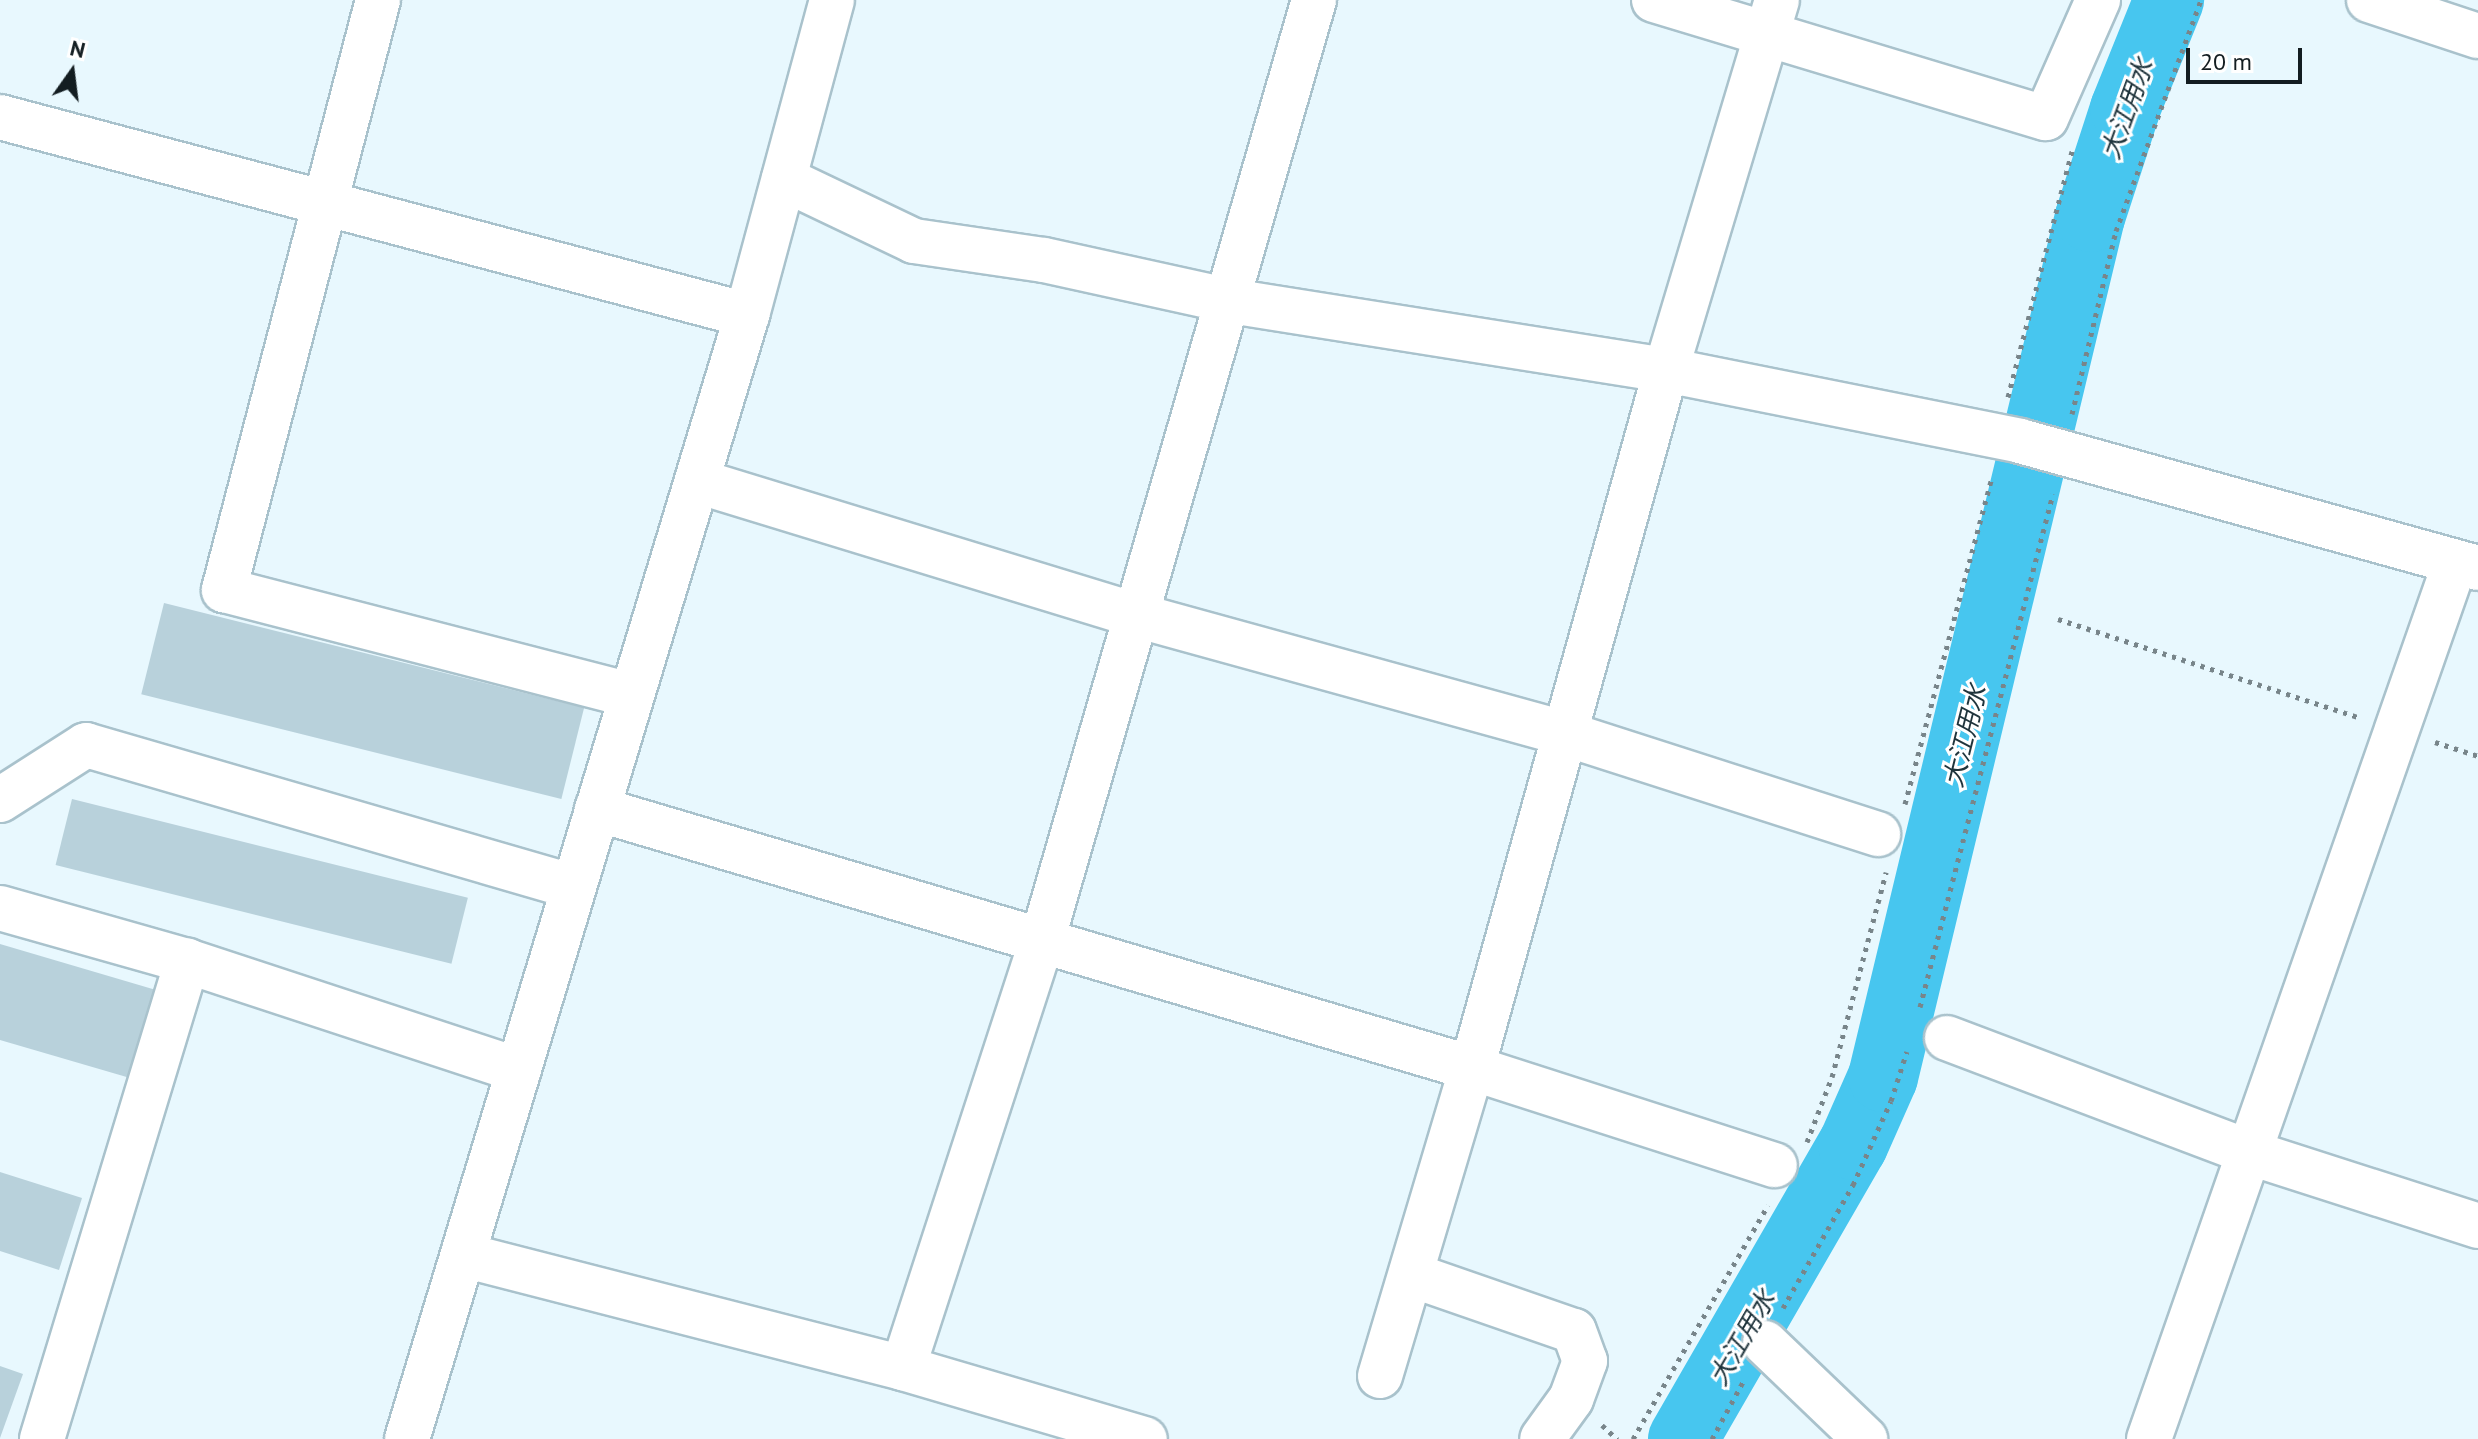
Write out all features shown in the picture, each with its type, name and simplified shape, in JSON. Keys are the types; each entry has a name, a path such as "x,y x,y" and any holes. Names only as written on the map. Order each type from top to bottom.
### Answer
{"street":[{"path":"378,0 224,590 629,695"},
{"path":"407,1439 629,695 747,315 832,0"},
{"path":"903,1368 1042,941 1139,616 1314,0"},
{"path":"1654,0 1772,16 2046,118 2098,0"},
{"path":"2369,0 2478,36"},
{"path":"1380,1376 1472,1068 1666,370 1772,16"},
{"path":"0,117 747,315"},
{"path":"784,179 914,241 1044,260 1230,301 1666,370 2036,445 2466,566 2393,728 2149,1439"},
{"path":"697,481 1139,616 1563,733 1889,837"},
{"path":"0,800 86,745 574,887"},
{"path":"597,809 1472,1068 1785,1169"},
{"path":"0,908 187,961 519,1070"},
{"path":"42,1439 187,961"},
{"path":"1926,1030 2248,1152 2478,1226"},
{"path":"463,1255 903,1368 1018,1421 1145,1439"},
{"path":"1412,1275 1574,1331 1585,1361 1571,1399 1542,1439"},
{"path":"1765,1343 1865,1439"}],"path":[{"path":"1633,1439 1785,1169 1832,1077 1889,837 2201,0"},
{"path":"1712,1439 1853,1185 1926,1030 2036,445 2043,248 2077,135"},
{"path":"2058,619 2478,756"}],"building":[{"path":"164,603 584,708 561,799 141,694"},
{"path":"72,799 468,898 451,964 56,865"},
{"path":"0,944 156,990 130,1078 0,1040"},
{"path":"0,1172 82,1198 59,1270 0,1251"},
{"path":"0,1366 23,1374 0,1438"}],"waterway":[{"name":"大江用水","path":"1683,1439 1853,1145 1883,1077 2090,217 2125,109 2169,0"}]}
